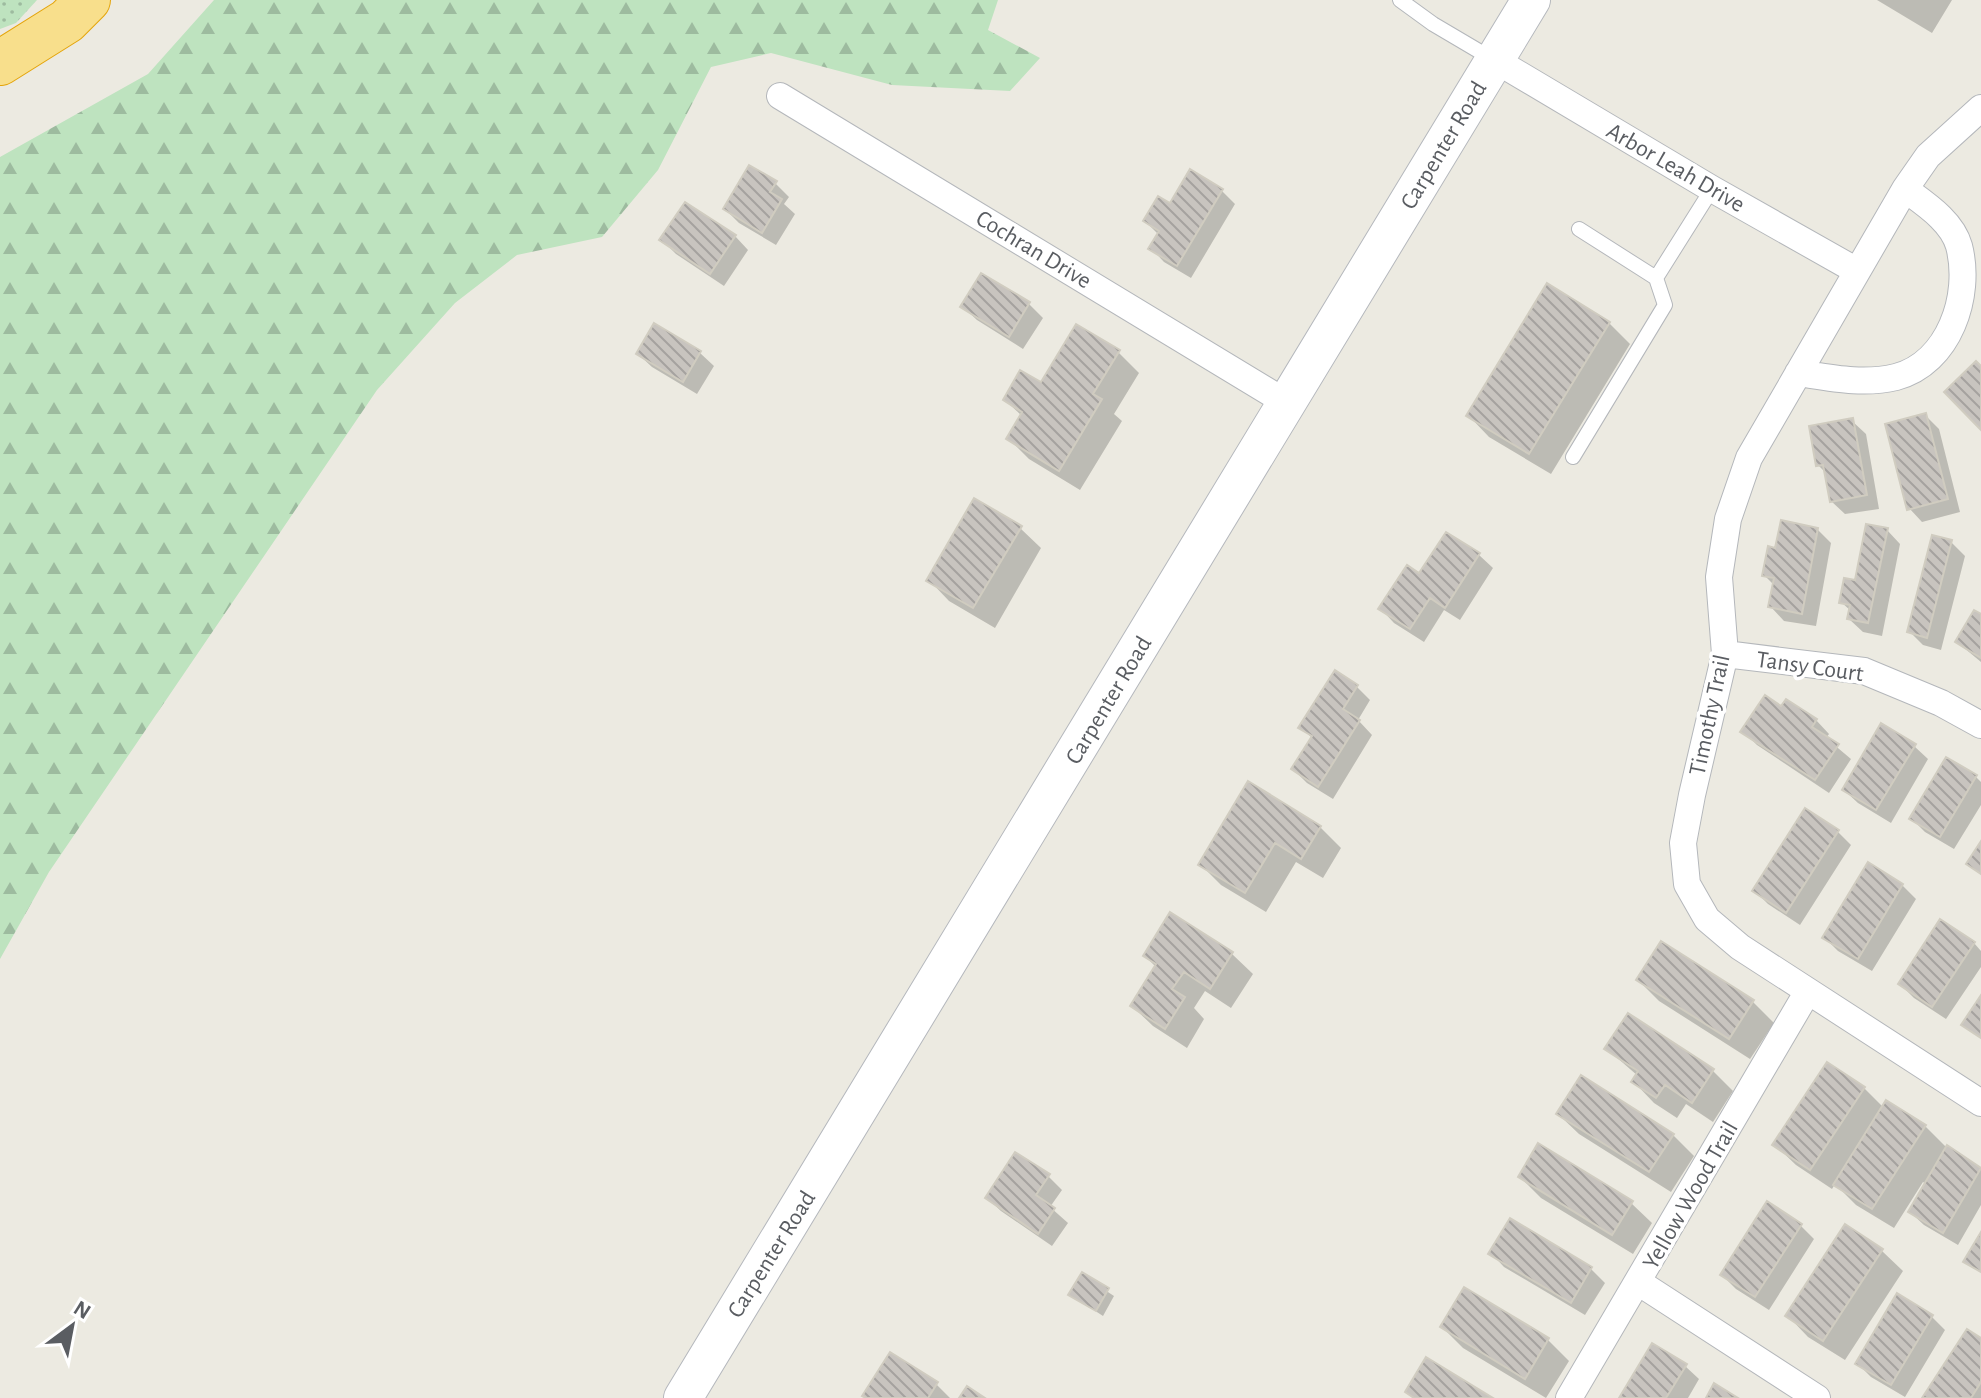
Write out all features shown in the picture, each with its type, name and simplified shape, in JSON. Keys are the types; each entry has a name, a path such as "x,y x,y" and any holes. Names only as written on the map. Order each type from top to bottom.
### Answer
{"highway":[{"path":"0,63 67,21 88,0"}],"main road":[{"name":"Carpenter Road","path":"683,1398 1531,0"}],"street":[{"name":"Arbor Leah Drive","path":"1495,60 1857,271"},
{"name":"Cochran Drive","path":"780,96 1287,403"},
{"name":"Timothy Trail","path":"1981,108 1928,156 1905,189 1749,458 1728,519 1719,577 1725,654 1683,843 1687,884 1707,919 1740,947 1981,1103"},
{"path":"1798,373 1857,382 1898,376 1932,358 1953,326 1962,283 1959,245 1944,220 1905,189"},
{"name":"Tansy Court","path":"1725,654 1864,671 1941,703 1981,725"},
{"name":"Yellow Wood Trail","path":"1569,1398 1808,991"},
{"path":"1638,1282 1817,1398"}],"lane":[{"path":"1400,0 1433,24 1495,60"},
{"path":"1656,278 1712,189"},
{"path":"1573,457 1665,305 1656,278 1579,229"}],"green space":[{"path":"0,0 37,0 16,23 0,29"},
{"path":"214,0 998,0 988,30 1040,58 1010,91 892,85 771,53 711,67 658,170 602,237 517,255 455,303 377,390 49,872 0,959 0,157 148,74"}],"building":[{"path":"749,165 777,181 770,192 782,199 762,233 723,209"},
{"path":"1190,169 1223,189 1177,266 1148,249 1159,231 1143,221 1158,196 1170,203"},
{"path":"685,202 736,235 710,274 659,240"},
{"path":"981,273 1030,302 1009,337 960,307"},
{"path":"1547,283 1610,322 1529,454 1466,416"},
{"path":"654,323 701,351 683,382 636,354"},
{"path":"1076,324 1120,350 1093,394 1102,399 1059,471 1006,439 1022,412 1003,400 1020,370 1041,382"},
{"path":"1976,361 1981,366 1981,430 1944,392"},
{"path":"1926,413 1948,499 1907,510 1885,424"},
{"path":"1853,418 1867,495 1830,502 1823,465 1816,466 1809,426"},
{"path":"974,498 1022,526 973,608 926,581"},
{"path":"1781,520 1818,528 1802,614 1768,607 1774,578 1762,576 1768,546 1775,548"},
{"path":"1866,524 1888,528 1868,623 1847,619 1850,605 1839,603 1844,578 1855,580"},
{"path":"1446,532 1480,553 1445,608 1430,598 1410,629 1378,609 1407,565 1419,573"},
{"path":"1932,535 1952,540 1927,638 1907,632"},
{"path":"1974,610 1981,614 1981,658 1955,642"},
{"path":"1335,670 1358,685 1343,709 1360,720 1318,787 1291,769 1312,736 1298,728"},
{"path":"1765,695 1781,706 1786,699 1817,719 1812,727 1839,744 1815,780 1740,732"},
{"path":"1881,723 1916,744 1876,810 1842,790"},
{"path":"1946,757 1977,775 1940,837 1909,819"},
{"path":"1248,781 1321,826 1301,859 1275,843 1245,893 1198,865"},
{"path":"1805,808 1839,830 1786,913 1752,891"},
{"path":"1981,841 1981,874 1966,864"},
{"path":"1868,862 1903,884 1858,959 1822,938"},
{"path":"1170,912 1233,952 1210,989 1184,972 1172,989 1185,997 1165,1029 1130,1006 1156,964 1143,956"},
{"path":"1940,919 1975,942 1932,1007 1898,984"},
{"path":"1661,941 1754,1000 1729,1039 1636,980"},
{"path":"1981,995 1981,1038 1961,1025"},
{"path":"1628,1013 1714,1069 1692,1103 1665,1085 1656,1098 1631,1082 1638,1071 1604,1049"},
{"path":"1827,1062 1865,1087 1810,1170 1772,1145"},
{"path":"1581,1075 1674,1134 1649,1172 1556,1114"},
{"path":"1886,1100 1926,1125 1872,1209 1833,1185"},
{"path":"1538,1143 1633,1201 1612,1235 1518,1177"},
{"path":"1947,1145 1981,1168 1943,1233 1908,1212"},
{"path":"1015,1152 1050,1174 1036,1195 1055,1208 1038,1234 985,1198"},
{"path":"1767,1201 1802,1224 1755,1297 1720,1275"},
{"path":"1510,1218 1592,1267 1571,1303 1488,1254"},
{"path":"1845,1224 1883,1249 1823,1341 1785,1316"},
{"path":"1981,1232 1981,1272 1963,1262"},
{"path":"1082,1272 1109,1288 1096,1311 1068,1295"},
{"path":"1464,1287 1549,1338 1525,1379 1440,1327"},
{"path":"1897,1293 1933,1315 1891,1385 1855,1364"},
{"path":"1967,1329 1981,1338 1981,1382 1971,1398 1922,1398"},
{"path":"1652,1343 1687,1364 1666,1398 1619,1398"},
{"path":"890,1352 938,1382 928,1398 862,1396"},
{"path":"1426,1357 1493,1398 1414,1398 1405,1392"},
{"path":"1714,1383 1738,1398 1706,1398"},
{"path":"967,1386 985,1398 959,1398"}]}
